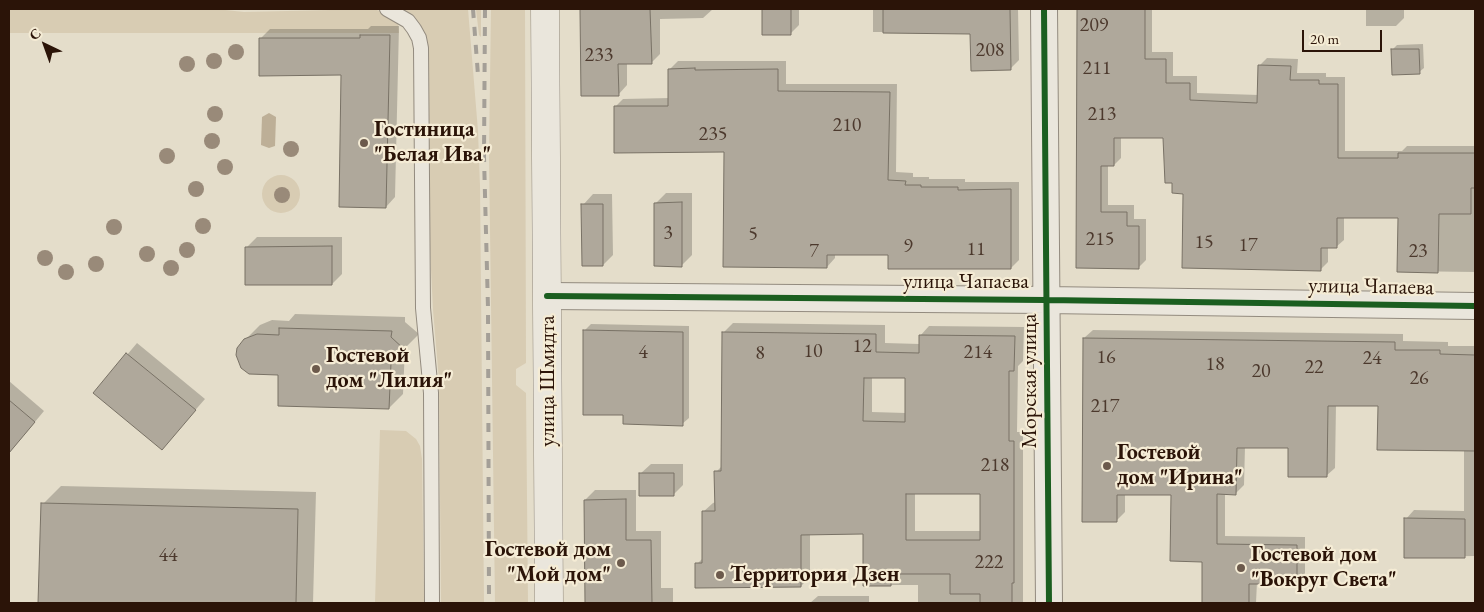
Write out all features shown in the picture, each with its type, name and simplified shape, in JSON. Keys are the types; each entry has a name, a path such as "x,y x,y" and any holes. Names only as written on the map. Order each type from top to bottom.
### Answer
{"street":[{"name":"улица Шмидта","path":"545,9 549,603"},
{"name":"Морская улица","path":"1044,9 1049,603"},
{"name":"улица Чапаева","path":"547,296 1475,306"}],"lane":[{"path":"388,9 408,21 414,28 420,38 421,48 424,308 431,393 432,603"}],"shaded area":[{"path":"9,9 216,9 244,12 373,9 384,12 398,22 399,33 9,33"},
{"path":"399,9 468,9 478,131 480,186 484,603 441,603 439,380 433,310 427,188 427,55"},
{"path":"476,9 481,9 481,37 479,35"},
{"path":"491,9 525,9 526,363 516,369 516,385 526,393 528,603 495,603 489,154"},
{"path":"269,113 276,117 275,146 269,148 261,145 262,117"},
{"path":"281,175 295,180 300,194 295,208 281,213 267,208 262,194 267,180"},
{"path":"380,430 406,431 416,439 420,446 422,459 424,603 375,603"}],"building":[{"path":"580,9 650,9 652,64 618,64 619,96 581,96"},
{"path":"762,9 791,9 791,35 762,35"},
{"path":"883,9 1010,9 1011,70 971,71 970,34 883,33"},
{"path":"1077,9 1145,9 1145,59 1166,59 1166,83 1190,83 1190,100 1257,103 1258,65 1291,66 1290,80 1319,80 1319,84 1338,84 1338,158 1398,158 1398,153 1475,153 1475,188 1471,188 1471,214 1439,214 1438,273 1397,272 1398,218 1337,218 1337,248 1321,248 1321,271 1182,268 1183,194 1172,193 1172,183 1165,183 1163,138 1114,138 1114,166 1101,166 1101,212 1127,212 1127,226 1139,226 1139,269 1076,268"},
{"path":"360,35 390,35 386,208 339,207 341,75 259,76 259,38 360,38"},
{"path":"1391,49 1419,49 1420,74 1392,75"},
{"path":"695,68 695,70 778,69 778,91 890,92 888,180 906,181 905,185 921,185 921,187 958,187 958,190 1011,189 1011,269 888,269 888,255 827,255 827,268 723,267 724,152 614,153 614,106 668,106 668,69"},
{"path":"682,202 682,267 654,266 654,203"},
{"path":"581,204 603,204 603,266 582,266"},
{"path":"332,246 332,285 245,285 245,247"},
{"name":"Гостевой дом \"Лилия\"","path":"279,328 392,331 391,337 405,350 391,363 389,409 278,406 278,375 249,374 241,368 236,355 237,348 244,339 257,334 279,335"},
{"path":"583,330 683,332 683,426 623,424 623,415 583,415"},
{"path":"722,332 876,334 876,352 919,353 919,335 1015,336 1014,371 1009,371 1009,441 1014,441 1014,583 1012,583 1012,603 980,603 980,594 950,594 950,574 891,574 891,586 863,586 863,534 801,535 801,587 695,588 695,563 702,563 702,511 715,511 714,471 721,471","holes":["864,378 905,378 905,422 863,421","906,494 980,494 980,540 906,540"]},
{"path":"1083,338 1395,342 1395,350 1440,350 1440,354 1475,355 1475,451 1377,450 1378,406 1328,406 1327,477 1288,477 1288,448 1237,448 1236,495 1217,494 1217,544 1297,545 1297,584 1249,584 1249,603 1202,603 1202,562 1170,561 1171,495 1117,495 1117,522 1082,522"},
{"path":"126,353 196,410 162,450 93,393"},
{"path":"9,400 35,422 9,453"},
{"path":"639,473 674,473 674,496 639,496"},
{"path":"626,499 626,540 651,540 652,603 585,603 584,500"},
{"path":"41,503 298,509 296,603 38,603"},
{"path":"1404,518 1465,519 1465,558 1404,558"}],"railway":[{"path":"473,9 478,75"},
{"path":"485,9 484,157 488,308 489,603"}],"cycle path":[{"path":"1044,9 1049,603"},
{"path":"547,296 1475,306"}],"place":[{"name":"Гостиница \"Белая Ива\"","path":"364,143"},
{"name":"Гостевой дом \"Лилия\"","path":"316,369"},
{"name":"Гостевой дом \"Ирина\"","path":"1107,466"},
{"name":"Гостевой дом \"Мой дом\"","path":"621,563"},
{"name":"Гостевой дом \"Вокруг Света\"","path":"1241,568"},
{"name":"Территория Дзен","path":"720,575"}]}
